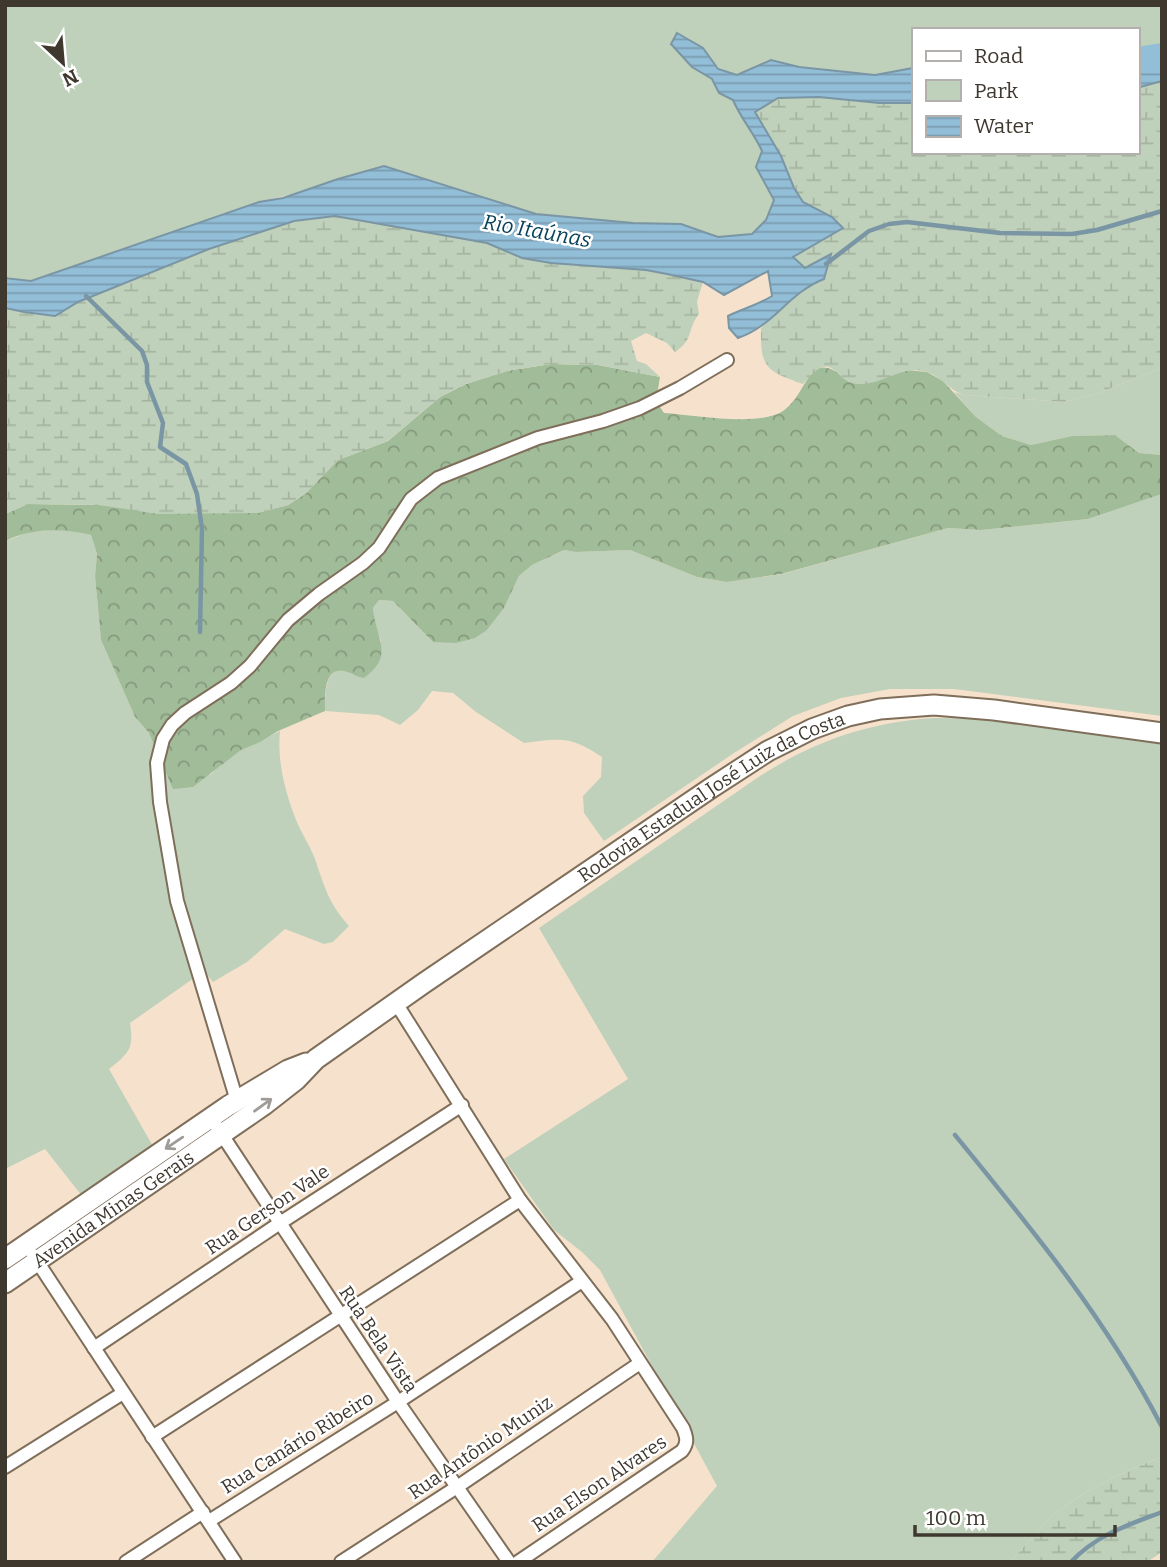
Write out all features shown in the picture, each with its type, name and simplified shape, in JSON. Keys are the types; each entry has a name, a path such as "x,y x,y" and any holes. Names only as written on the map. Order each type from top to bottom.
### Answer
{"main road":[{"name":"Rodovia Estadual José Luiz da Costa","path":"316,1059 768,751 812,729 848,716 906,706 964,706 1162,733"},
{"name":"Avenida Minas Gerais","path":"216,1126 237,1101 288,1070 316,1059"},
{"name":"Avenida Minas Gerais","path":"5,1283 31,1253 216,1126 274,1097 296,1080 316,1059"},
{"name":"Avenida Minas Gerais","path":"5,1259 31,1253"}],"street":[{"path":"237,1101 177,901 160,802 157,763 163,738 185,713 231,683 250,666 288,620 379,548 411,499 438,478 538,438 640,408 727,360"},
{"path":"396,1003 520,1200 612,1320 640,1363"},
{"name":"Rua Gerson Vale","path":"94,1348 462,1105"},
{"name":"Rua Bela Vista","path":"216,1126 398,1402 509,1562"},
{"path":"152,1437 520,1200"},
{"path":"31,1253 235,1562"},
{"name":"Rua Canário Ribeiro","path":"126,1562 398,1402 582,1281"},
{"name":"Rua Elson Alvares","path":"518,1562 686,1446 683,1428 640,1363"},
{"name":"Rua Antônio Muniz","path":"341,1562 640,1363"},
{"path":"5,1467 123,1393"}],"green space":[{"path":"5,5 1162,5 1162,51 1139,59 1139,28 912,28 912,68 876,75 799,67 771,60 737,75 718,69 703,48 692,67 712,79 719,93 733,100 762,152 756,167 774,200 766,220 752,235 718,237 681,224 633,223 536,214 419,176 309,190 259,202 31,281 5,278"},
{"path":"1162,81 1162,368 1101,392 1065,402 964,395 932,374 918,370 857,384 849,382 827,367 813,373 803,384 781,376 768,366 762,352 761,328 806,286 824,279 830,254 805,268 792,258 811,245 831,217 803,202 781,156 755,112 778,98 819,97 879,103 912,103 912,154 1139,154 1139,87"},
{"path":"335,216 487,243 522,258 551,263 646,270 703,282 697,302 699,314 688,339 675,352 667,343 646,333 631,341 637,361 646,364 660,377 598,365 551,364 507,371 466,384 440,397 388,441 338,460 305,494 288,505 257,513 158,514 99,505 28,504 5,514 5,308 55,315 78,302 209,249 294,221"},
{"path":"551,364 598,365 660,377 656,401 664,413 743,419 772,416 783,411 817,369 835,371 849,382 890,376 906,370 927,372 943,381 976,417 1002,436 1031,445 1072,436 1115,435 1139,453 1162,455 1162,494 1088,519 981,530 948,528 781,574 727,582 697,577 630,550 564,550 532,565 519,576 504,608 487,630 475,638 456,643 433,642 393,601 379,600 373,608 381,654 373,670 364,678 347,672 333,673 327,683 325,711 241,750 193,787 173,789 149,733 135,717 101,640 95,576 97,554 91,535 48,530 5,541 5,514 28,504 257,513 288,505 305,494 338,460 388,441 440,397 466,384 507,371"},
{"path":"1162,368 1162,455 1139,453 1115,435 1072,436 1031,445 1002,436 976,417 954,392 1065,402 1101,392"},
{"path":"1162,494 1162,716 954,689 890,689 841,698 793,716 604,841 584,813 583,796 601,777 602,757 582,745 565,740 524,743 476,712 453,693 432,691 418,710 400,725 379,715 325,711 326,687 332,675 337,671 344,671 353,675 381,641 373,608 379,600 393,601 433,642 487,630 504,608 519,576 532,565 564,550 630,550 697,577 727,582 782,574 948,528 981,530 1088,519"},
{"path":"71,530 91,535 97,554 95,576 101,640 135,717 149,733 210,775 241,750 280,731 281,765 292,809 328,894 349,926 333,942 324,944 285,929 247,962 213,982 204,971 130,1023 131,1039 128,1050 109,1069 154,1148 82,1196 45,1149 5,1169 5,541 30,532"},
{"path":"934,718 1020,723 1162,742 1162,1457 1106,1481 1066,1505 1043,1525 1010,1562 652,1562 717,1486 600,1270 554,1230 504,1159 628,1079 539,928 780,764 843,735 887,724"},
{"path":"1162,1457 1162,1552 1147,1562 1010,1562 1043,1525 1066,1505 1106,1481"}],"water":[{"path":"677,33 703,48 718,69 737,75 771,60 799,67 875,75 912,68 912,103 879,103 819,97 778,98 755,112 781,156 803,202 832,217 843,228 793,257 805,268 831,254 824,279 800,292 751,333 738,338 729,328 728,316 772,296 768,271 724,295 703,282 667,274 522,258 487,243 335,216 294,221 209,249 78,302 55,316 5,308 5,278 31,281 259,202 283,198 384,166 536,214 633,223 681,224 718,237 752,234 766,220 774,200 756,167 762,151 733,100 719,93 712,79 692,67 671,44"},
{"path":"1162,51 1162,81 1139,87 1139,59"}],"waterway":[{"name":"Rio Itaúnas","path":"1139,59 1162,55"},
{"path":"826,264 869,231 889,224 907,222 1000,233 1072,234 1097,230 1162,211"},
{"path":"86,296 142,351 147,365 147,382 163,423 160,447 186,464 197,494 202,529 200,632"},
{"path":"955,1135 1040,1240 1092,1312 1117,1349 1162,1427"},
{"path":"1071,1562 1102,1538 1162,1512"}]}
